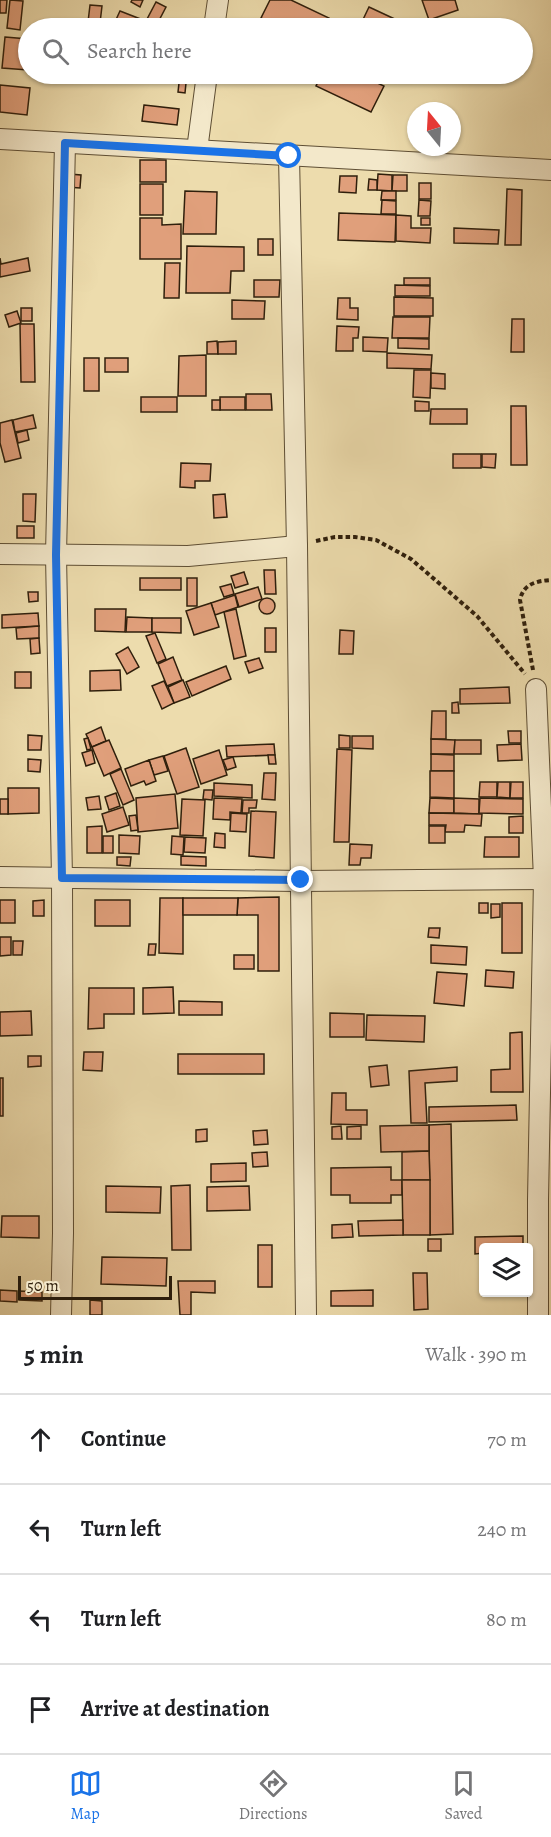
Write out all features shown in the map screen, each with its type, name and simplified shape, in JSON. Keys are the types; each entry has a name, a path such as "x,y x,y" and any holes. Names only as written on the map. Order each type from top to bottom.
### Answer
{"street":[{"path":"215,18 218,0"},
{"path":"197,150 206,84"},
{"path":"0,139 551,170"},
{"path":"61,1315 63,1233 62,878 56,555 65,143"},
{"path":"289,156 297,546 306,1315"},
{"path":"0,554 189,556 297,546"},
{"path":"536,689 547,879 544,1200 538,1315"},
{"path":"0,877 301,880 547,879"}],"path":[{"path":"297,546 335,537 356,537 376,540 411,559 477,616 508,651 536,689"},
{"path":"536,689 520,600 526,587 533,583 551,580"}],"building":[{"path":"0,0 7,0 6,13 0,13"},
{"path":"10,0 23,1 21,18 18,18 18,30 7,28"},
{"path":"132,0 143,0 140,7 131,2"},
{"path":"270,0 291,0 329,18 261,18"},
{"path":"422,0 455,0 458,10 428,18"},
{"path":"156,2 166,7 160,18 148,18"},
{"path":"90,5 102,6 101,18 88,18"},
{"path":"369,7 393,18 364,18"},
{"path":"120,11 138,18 117,18"},
{"path":"5,37 18,38 18,69 2,68"},
{"path":"179,84 186,84 185,93 178,92"},
{"path":"317,84 380,84 384,86 371,112 316,86"},
{"path":"0,85 30,88 27,115 0,112"},
{"path":"144,105 179,109 177,125 142,121"},
{"path":"140,160 166,160 166,182 140,182"},
{"path":"69,174 81,175 80,188 67,187"},
{"path":"378,174 392,175 392,191 377,190"},
{"path":"393,175 407,175 407,191 392,191"},
{"path":"340,176 357,176 356,193 339,192"},
{"path":"369,179 377,180 377,190 368,190"},
{"path":"419,183 431,183 431,199 419,199"},
{"path":"140,184 163,184 163,215 140,215"},
{"path":"507,189 522,190 521,245 505,245"},
{"path":"185,191 217,192 216,234 183,234"},
{"path":"382,191 396,191 396,200 381,200"},
{"path":"382,200 396,201 396,214 381,214"},
{"path":"419,200 431,201 430,216 418,216"},
{"path":"339,213 396,215 395,242 338,240"},
{"path":"396,215 411,216 411,228 431,228 430,243 396,241"},
{"path":"140,218 162,218 162,225 181,224 181,259 140,259"},
{"path":"421,218 430,218 430,225 421,225"},
{"path":"454,228 499,230 498,244 454,243"},
{"path":"258,239 273,239 273,255 258,255"},
{"path":"187,246 244,247 244,271 231,271 230,293 186,293"},
{"path":"0,258 1,264 28,258 30,271 0,277"},
{"path":"165,263 180,263 179,298 164,298"},
{"path":"404,278 430,278 430,285 404,285"},
{"path":"254,280 280,280 279,297 254,297"},
{"path":"395,285 430,286 430,296 395,296"},
{"path":"394,297 433,298 433,316 394,316"},
{"path":"338,298 350,298 350,308 358,308 358,320 337,319"},
{"path":"232,300 265,301 264,319 232,319"},
{"path":"21,308 32,308 32,321 21,321"},
{"path":"17,311 21,323 9,327 5,315"},
{"path":"393,317 430,317 429,338 392,338"},
{"path":"512,319 524,319 524,352 511,352"},
{"path":"20,324 34,324 35,382 21,382"},
{"path":"337,326 359,327 358,338 353,338 353,351 336,351"},
{"path":"363,337 388,338 387,352 363,351"},
{"path":"398,338 429,339 429,349 398,348"},
{"path":"217,341 218,354 207,354 207,342"},
{"path":"236,341 236,354 218,354 218,342"},
{"path":"387,353 432,355 431,369 387,368"},
{"path":"206,355 206,396 178,396 179,356"},
{"path":"84,358 99,358 99,391 84,391"},
{"path":"105,358 128,358 128,372 105,372"},
{"path":"414,370 431,370 430,398 413,397"},
{"path":"431,373 445,374 445,389 431,388"},
{"path":"246,394 271,394 272,410 246,410"},
{"path":"141,397 177,397 177,412 141,412"},
{"path":"220,397 245,397 245,410 220,410"},
{"path":"212,400 220,400 220,410 212,410"},
{"path":"415,401 429,402 429,411 415,411"},
{"path":"511,406 526,406 527,465 511,465"},
{"path":"431,409 467,409 467,424 430,424"},
{"path":"33,415 36,428 15,432 13,420"},
{"path":"12,420 21,458 5,462 0,443 0,423"},
{"path":"27,430 29,440 18,443 16,433"},
{"path":"453,454 481,454 481,468 453,468"},
{"path":"482,454 496,454 495,468 482,467"},
{"path":"181,463 211,464 210,481 195,481 195,488 180,487"},
{"path":"23,494 36,494 35,522 23,521"},
{"path":"225,494 227,517 214,518 213,495"},
{"path":"17,526 34,526 34,538 17,538"},
{"path":"264,570 275,570 276,594 265,594"},
{"path":"244,572 248,584 235,588 231,576"},
{"path":"140,578 181,578 181,590 140,590"},
{"path":"187,578 197,578 197,606 187,606"},
{"path":"231,584 234,594 224,597 220,587"},
{"path":"258,587 262,599 239,607 235,594"},
{"path":"28,592 38,592 38,601 29,602"},
{"path":"235,595 238,607 215,615 211,603"},
{"path":"267,598 275,606 267,614 259,606"},
{"path":"211,603 219,627 194,635 186,611"},
{"path":"95,609 126,609 125,632 95,631"},
{"path":"236,609 246,656 234,659 224,612"},
{"path":"38,613 39,626 2,628 2,615"},
{"path":"127,617 152,618 152,632 126,632"},
{"path":"152,618 181,618 181,633 152,632"},
{"path":"39,626 39,638 17,639 16,628"},
{"path":"265,628 276,628 276,652 265,652"},
{"path":"340,630 354,631 353,654 339,654"},
{"path":"155,633 166,659 157,663 146,636"},
{"path":"39,638 40,653 31,654 30,639"},
{"path":"128,647 139,667 127,674 116,654"},
{"path":"173,657 182,680 167,686 158,664"},
{"path":"259,658 263,668 249,673 245,662"},
{"path":"226,666 231,679 192,696 186,682"},
{"path":"120,670 121,690 90,691 90,671"},
{"path":"15,672 31,672 31,688 15,688"},
{"path":"183,680 190,697 174,703 168,687"},
{"path":"164,681 174,703 162,709 152,686"},
{"path":"509,687 510,703 460,704 460,689"},
{"path":"458,702 459,713 452,713 452,703"},
{"path":"432,711 446,711 446,739 431,739"},
{"path":"101,727 106,741 92,747 86,734"},
{"path":"508,731 521,731 521,743 509,743"},
{"path":"28,735 42,736 41,750 28,750"},
{"path":"339,735 350,736 350,748 339,748"},
{"path":"352,736 373,736 373,749 352,748"},
{"path":"88,738 91,749 87,750 84,739"},
{"path":"431,739 455,740 454,754 431,754"},
{"path":"109,740 121,768 104,776 92,747"},
{"path":"455,740 481,740 481,754 454,754"},
{"path":"274,744 275,755 227,757 226,746"},
{"path":"521,744 522,760 498,761 497,745"},
{"path":"186,748 199,787 177,794 164,756"},
{"path":"337,749 352,750 349,842 334,842"},
{"path":"92,750 95,763 86,766 82,753"},
{"path":"219,750 227,775 201,784 193,759"},
{"path":"431,754 454,755 454,771 431,771"},
{"path":"268,755 275,755 276,764 269,764"},
{"path":"163,756 168,771 154,775 149,760"},
{"path":"233,757 236,767 227,770 223,760"},
{"path":"28,759 41,760 40,772 28,771"},
{"path":"149,760 156,781 146,785 144,781 131,786 125,769"},
{"path":"121,769 134,800 123,805 110,774"},
{"path":"430,771 454,771 454,798 430,797"},
{"path":"264,773 276,773 275,800 262,799"},
{"path":"480,782 497,782 497,797 479,797"},
{"path":"498,782 510,782 510,798 497,797"},
{"path":"511,782 523,782 523,798 510,798"},
{"path":"214,783 252,785 252,798 214,796"},
{"path":"8,788 39,788 39,813 8,814"},
{"path":"204,790 213,790 212,800 203,799"},
{"path":"116,793 120,806 109,810 105,797"},
{"path":"175,794 178,828 138,832 136,798"},
{"path":"99,796 101,809 88,810 86,798"},
{"path":"214,798 242,799 241,813 230,812 230,820 213,819"},
{"path":"430,798 454,799 454,813 429,813"},
{"path":"454,798 479,799 479,814 454,813"},
{"path":"480,798 523,799 523,814 479,813"},
{"path":"0,799 8,799 8,814 0,814"},
{"path":"182,799 205,800 203,836 180,835"},
{"path":"243,800 257,800 256,808 249,808 249,813 242,813"},
{"path":"123,807 129,825 107,832 102,814"},
{"path":"251,811 276,812 274,858 249,856"},
{"path":"231,813 247,814 246,832 230,831"},
{"path":"429,813 482,814 481,826 465,825 464,832 445,832 446,825 429,825"},
{"path":"136,815 138,830 131,831 129,816"},
{"path":"523,816 523,833 509,833 509,817"},
{"path":"102,826 102,853 87,853 87,827"},
{"path":"429,826 445,826 445,843 429,843"},
{"path":"215,833 225,834 225,848 214,847"},
{"path":"119,835 140,836 139,854 119,853"},
{"path":"103,836 113,836 113,853 103,853"},
{"path":"172,836 184,837 183,855 171,854"},
{"path":"185,837 206,838 205,853 184,852"},
{"path":"485,837 519,837 519,857 484,857"},
{"path":"350,844 372,845 371,858 361,858 360,865 349,865"},
{"path":"181,856 206,857 206,866 181,865"},
{"path":"117,857 131,857 130,866 117,865"},
{"path":"279,897 279,971 258,971 258,915 237,915 238,898"},
{"path":"160,898 183,898 183,954 159,953"},
{"path":"183,898 238,898 237,915 183,915"},
{"path":"0,900 15,900 15,923 0,923"},
{"path":"44,900 44,916 33,916 33,901"},
{"path":"95,900 130,900 130,926 95,926"},
{"path":"479,903 488,903 488,913 479,913"},
{"path":"502,903 522,903 522,953 502,953"},
{"path":"491,904 500,904 500,917 491,918"},
{"path":"429,928 440,928 439,938 428,937"},
{"path":"0,937 11,937 11,955 0,956"},
{"path":"13,941 23,941 22,955 13,955"},
{"path":"149,944 156,944 155,955 148,955"},
{"path":"431,945 467,947 466,965 431,963"},
{"path":"234,955 254,955 254,969 234,969"},
{"path":"486,970 514,972 513,988 485,986"},
{"path":"437,972 467,974 464,1006 434,1003"},
{"path":"173,987 174,1013 143,1014 143,988"},
{"path":"89,988 134,988 134,1014 104,1014 104,1028 88,1029"},
{"path":"179,1001 222,1002 222,1015 179,1015"},
{"path":"31,1011 32,1035 0,1036 0,1012"},
{"path":"330,1013 364,1014 364,1037 330,1037"},
{"path":"367,1015 425,1016 424,1042 366,1040"},
{"path":"522,1032 523,1092 491,1092 491,1070 510,1069 510,1033"},
{"path":"84,1052 103,1052 102,1071 83,1070"},
{"path":"178,1054 264,1054 264,1074 178,1074"},
{"path":"28,1056 41,1056 41,1066 28,1067"},
{"path":"387,1065 389,1085 371,1087 369,1067"},
{"path":"457,1067 457,1081 425,1083 427,1123 411,1123 409,1071"},
{"path":"0,1078 3,1078 3,1116 0,1116"},
{"path":"332,1093 346,1093 346,1110 367,1110 367,1125 331,1124"},
{"path":"516,1105 517,1120 429,1122 429,1107"},
{"path":"451,1124 453,1234 430,1235 429,1125"},
{"path":"429,1125 429,1151 381,1152 380,1126"},
{"path":"341,1126 342,1139 332,1139 332,1127"},
{"path":"361,1126 361,1139 347,1139 347,1127"},
{"path":"207,1129 207,1141 196,1142 196,1130"},
{"path":"267,1130 268,1144 254,1145 253,1131"},
{"path":"429,1151 430,1180 402,1180 402,1152"},
{"path":"267,1152 268,1166 253,1167 252,1153"},
{"path":"246,1163 246,1181 211,1182 211,1164"},
{"path":"391,1167 391,1180 402,1180 402,1195 391,1195 391,1203 350,1203 350,1195 331,1195 331,1168"},
{"path":"402,1180 430,1180 430,1235 403,1235"},
{"path":"190,1185 191,1250 172,1250 171,1186"},
{"path":"106,1186 161,1187 160,1213 106,1212"},
{"path":"249,1186 250,1210 207,1211 207,1187"},
{"path":"2,1216 39,1216 39,1238 1,1237"},
{"path":"403,1220 403,1235 359,1236 358,1221"},
{"path":"352,1224 353,1237 332,1238 332,1225"},
{"path":"523,1236 523,1243 479,1243 479,1254 475,1254 475,1237"},
{"path":"428,1239 441,1239 441,1251 428,1251"},
{"path":"258,1245 272,1245 272,1287 258,1287"},
{"path":"102,1257 167,1258 166,1286 101,1284"},
{"path":"413,1273 427,1273 428,1309 414,1310"},
{"path":"178,1281 215,1281 215,1293 191,1292 191,1315 180,1315"},
{"path":"0,1290 17,1291 17,1302 0,1301"},
{"path":"373,1290 373,1306 331,1306 331,1291"},
{"path":"19,1291 42,1292 42,1301 19,1300"},
{"path":"90,1300 102,1301 102,1315 90,1315"}],"route":[{"path":"289,156 65,143 56,555 62,878 301,880"}]}
